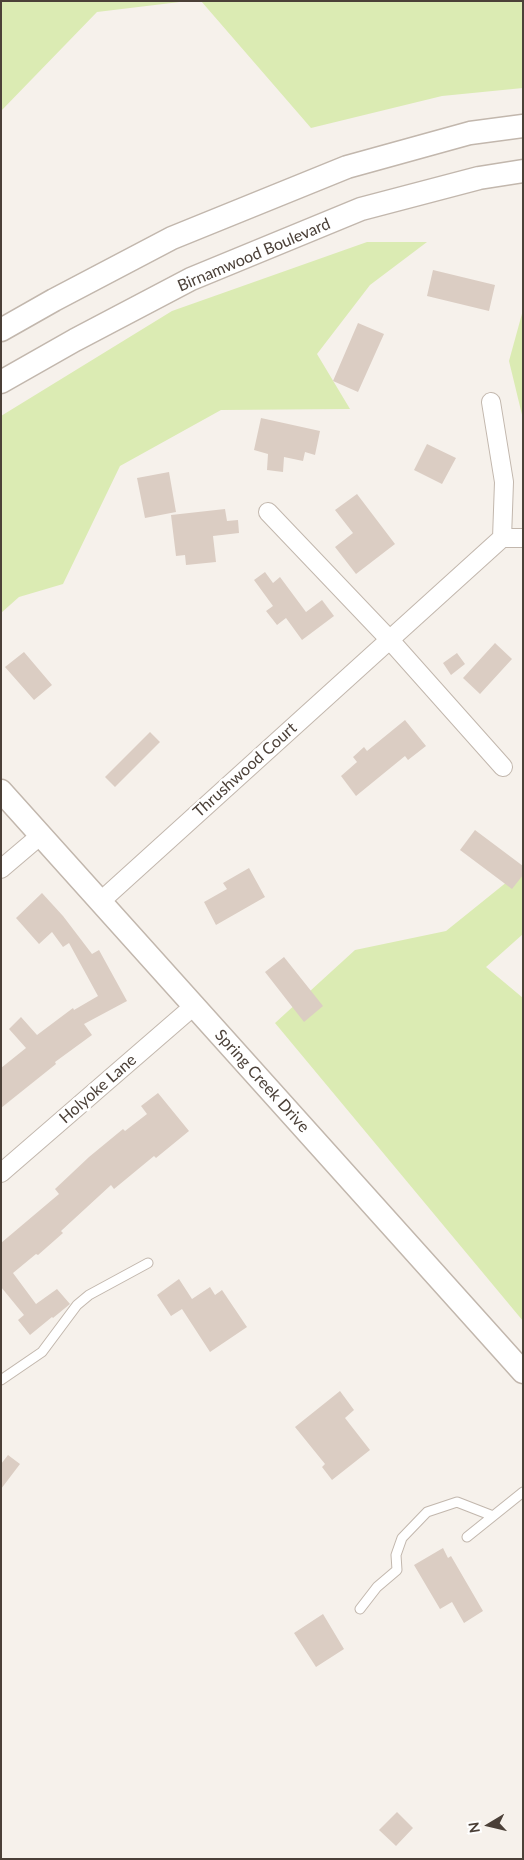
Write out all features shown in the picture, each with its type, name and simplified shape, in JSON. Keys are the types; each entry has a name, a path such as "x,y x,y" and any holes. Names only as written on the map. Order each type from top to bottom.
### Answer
{"street":[{"path":"1,330 172,238 347,166 470,133 523,126"},
{"name":"Birnamwood Boulevard","path":"1,382 75,340 190,280 361,209 480,178 523,171"},
{"path":"491,402 504,482 502,538 523,538"},
{"path":"268,512 389,640 503,767"},
{"name":"Thrushwood Court","path":"101,901 502,538"},
{"name":"Spring Creek Drive","path":"1,791 523,1372"},
{"path":"1,869 41,835"},
{"name":"Holyoke Lane","path":"1,1173 195,1005"}],"lane":[{"path":"1,1380 42,1352 77,1305 89,1295 148,1263"},
{"path":"467,1537 523,1492"},
{"path":"360,1609 377,1587 397,1570 396,1555 402,1538 426,1512 458,1502 494,1516"}],"green space":[{"path":"1,1 188,1 97,12 1,111"},
{"path":"201,1 523,1 523,88 442,96 311,128"},
{"path":"367,242 427,242 370,285 317,354 350,409 221,410 120,466 63,584 19,597 1,613 1,416 172,311"},
{"path":"523,310 523,419 509,361"},
{"path":"523,869 523,934 486,967 523,998 523,1321 275,1023 355,950 446,931"}],"building":[{"path":"433,270 495,285 489,311 427,296"},
{"path":"358,323 384,334 358,392 333,381"},
{"path":"261,418 320,431 315,455 305,452 303,461 284,457 283,472 267,470 268,454 254,450"},
{"path":"427,444 456,458 442,484 414,470"},
{"path":"169,472 176,512 145,518 137,478"},
{"path":"357,494 395,544 356,574 335,547 353,533 335,510"},
{"path":"225,509 227,521 238,520 239,533 213,536 216,562 186,565 185,555 176,556 171,515"},
{"path":"265,572 273,583 280,577 306,612 322,600 334,616 302,640 286,618 277,625 266,611 273,606 254,580"},
{"path":"495,643 512,659 480,694 463,678"},
{"path":"24,652 52,685 34,700 5,667"},
{"path":"457,653 465,664 451,675 443,663"},
{"path":"405,720 426,746 408,760 405,756 356,796 341,776 357,762 353,757 364,747 367,751"},
{"path":"150,732 160,742 115,787 105,777"},
{"path":"475,830 523,866 523,875 512,889 460,850"},
{"path":"249,868 265,897 216,925 204,902 227,889 223,883"},
{"path":"42,893 63,916 92,954 99,950 127,1001 84,1024 92,1035 55,1062 56,1064 1,1108 1,1068 26,1048 9,1029 21,1017 37,1035 73,1008 74,1010 98,996 69,943 63,947 52,932 39,944 16,918"},
{"path":"284,957 323,1006 304,1022 265,972"},
{"path":"158,1093 189,1131 156,1158 154,1156 114,1189 111,1185 61,1231 63,1233 38,1255 36,1254 13,1273 36,1304 57,1289 70,1304 30,1335 18,1320 24,1315 1,1287 1,1243 59,1194 55,1189 89,1157 123,1129 125,1131 147,1114 141,1106"},
{"path":"179,1279 192,1299 210,1287 215,1295 222,1290 247,1327 210,1352 182,1309 171,1316 157,1295"},
{"path":"340,1391 354,1410 345,1418 370,1450 332,1480 322,1467 325,1464 295,1427"},
{"path":"8,1455 20,1464 1,1489 1,1464"},
{"path":"443,1548 448,1558 451,1556 483,1611 464,1623 452,1602 440,1609 414,1565"},
{"path":"323,1614 344,1649 316,1667 294,1633"},
{"path":"397,1812 413,1828 396,1846 379,1830"}]}
